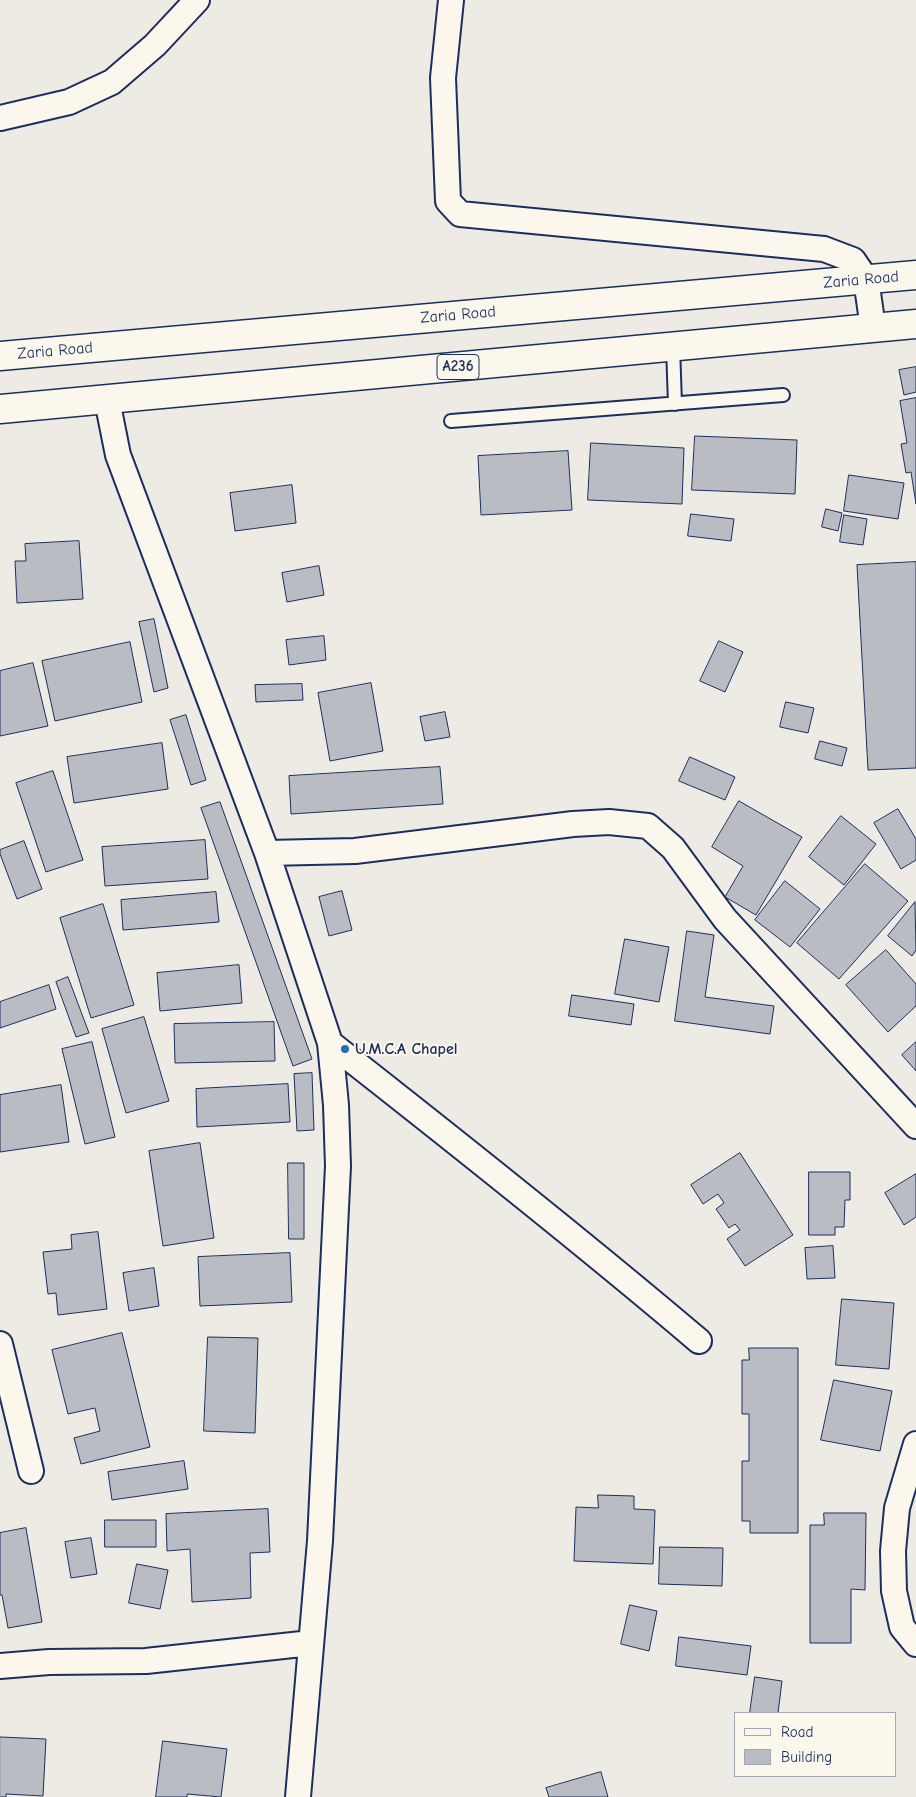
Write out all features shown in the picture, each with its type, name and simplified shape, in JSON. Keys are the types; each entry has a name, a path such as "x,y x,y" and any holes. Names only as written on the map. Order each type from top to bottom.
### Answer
{"highway":[{"name":"Zaria Road","path":"0,356 916,275"},
{"name":"A236","path":"0,409 916,324"}],"street":[{"path":"0,118 69,102 112,82 155,45 198,0"},
{"path":"451,0 443,78 448,202 460,214 824,249 853,260 866,279 872,328"},
{"path":"107,400 118,455 267,853 330,1043 336,1105 338,1166 320,1541 298,1797"},
{"path":"267,853 355,850 572,824 609,822 648,826 673,848 725,919 916,1126"},
{"path":"330,1043 526,1197 699,1341"},
{"path":"0,1344 31,1471"},
{"path":"916,1444 897,1508 893,1551 894,1591 902,1628 916,1644"},
{"path":"0,1666 49,1662 146,1661 311,1644"}],"lane":[{"path":"673,346 675,404"},
{"path":"451,421 783,395"}],"building":[{"path":"916,367 916,392 904,395 899,370"},
{"path":"916,398 916,504 911,472 906,473 901,444 907,443 900,401"},
{"path":"695,436 797,440 795,494 692,490"},
{"path":"591,443 684,448 682,504 588,500"},
{"path":"568,451 572,510 481,515 478,456"},
{"path":"849,475 904,483 898,519 844,511"},
{"path":"292,485 296,523 235,531 230,493"},
{"path":"826,509 842,513 838,531 822,527"},
{"path":"691,514 734,519 731,541 688,536"},
{"path":"844,515 867,519 863,545 840,542"},
{"path":"79,541 83,599 17,603 15,561 26,561 25,544"},
{"path":"916,562 916,768 868,770 857,565"},
{"path":"319,566 324,595 287,602 282,573"},
{"path":"154,619 168,688 154,692 139,622"},
{"path":"324,636 326,660 289,665 286,640"},
{"path":"719,641 743,652 725,692 700,681"},
{"path":"130,642 142,702 55,721 42,661"},
{"path":"33,663 48,726 0,736 0,671"},
{"path":"371,683 383,751 330,761 318,693"},
{"path":"302,684 303,700 256,702 255,685"},
{"path":"786,702 814,708 808,733 780,727"},
{"path":"445,712 450,737 425,741 420,717"},
{"path":"186,715 206,780 191,785 170,720"},
{"path":"820,741 847,748 842,766 815,759"},
{"path":"162,743 168,789 74,803 67,757"},
{"path":"690,757 735,777 725,800 679,781"},
{"path":"440,767 443,804 291,814 289,776"},
{"path":"53,771 83,860 46,872 16,783"},
{"path":"739,801 802,837 756,915 725,897 743,866 712,847"},
{"path":"220,802 312,1059 293,1066 201,808"},
{"path":"898,809 916,839 916,860 901,869 874,823"},
{"path":"841,816 876,844 844,885 809,857"},
{"path":"205,840 208,879 105,886 102,847"},
{"path":"24,841 42,889 17,899 0,850"},
{"path":"865,864 908,901 839,979 797,943"},
{"path":"785,881 820,909 790,947 755,920"},
{"path":"342,891 352,930 329,936 319,897"},
{"path":"216,892 219,922 123,930 121,900"},
{"path":"915,902 916,950 912,956 888,936"},
{"path":"103,904 134,1005 91,1018 60,918"},
{"path":"687,931 714,935 705,997 774,1006 770,1034 675,1021"},
{"path":"625,939 669,947 659,1002 615,994"},
{"path":"886,950 916,984 916,1006 888,1032 846,985"},
{"path":"239,965 242,1003 160,1011 157,973"},
{"path":"68,977 89,1033 76,1037 56,982"},
{"path":"49,985 56,1009 0,1028 0,1002"},
{"path":"572,995 634,1004 631,1025 569,1016"},
{"path":"144,1017 169,1101 126,1113 102,1029"},
{"path":"274,1022 275,1061 175,1063 174,1024"},
{"path":"92,1042 115,1137 85,1144 62,1049"},
{"path":"916,1042 916,1071 902,1055"},
{"path":"312,1073 314,1130 297,1131 294,1074"},
{"path":"288,1084 290,1122 197,1127 196,1089"},
{"path":"61,1085 69,1142 0,1152 0,1095"},
{"path":"200,1143 214,1238 163,1246 149,1151"},
{"path":"740,1153 793,1235 745,1266 727,1239 740,1230 735,1224 729,1228 716,1209 724,1203 718,1194 703,1204 691,1185"},
{"path":"288,1163 304,1163 304,1239 289,1239"},
{"path":"809,1172 850,1172 850,1200 845,1200 844,1227 835,1227 835,1235 809,1235"},
{"path":"916,1174 916,1217 904,1225 885,1193"},
{"path":"98,1232 107,1309 58,1315 56,1293 48,1294 43,1252 72,1249 71,1235"},
{"path":"833,1246 835,1278 807,1279 805,1248"},
{"path":"290,1253 292,1302 200,1306 198,1257"},
{"path":"154,1268 159,1306 129,1311 123,1273"},
{"path":"842,1299 894,1303 889,1369 836,1365"},
{"path":"122,1333 150,1447 81,1464 74,1438 100,1431 95,1408 68,1414 52,1350"},
{"path":"208,1337 258,1338 255,1433 204,1431"},
{"path":"749,1348 798,1348 798,1533 750,1533 750,1521 742,1521 742,1461 749,1461 749,1414 742,1414 742,1360 749,1360"},
{"path":"834,1380 892,1391 880,1451 821,1440"},
{"path":"184,1461 188,1489 112,1500 108,1472"},
{"path":"598,1495 634,1496 634,1509 655,1510 653,1564 574,1561 576,1507 598,1508"},
{"path":"268,1509 270,1552 250,1553 251,1598 192,1602 190,1549 167,1551 166,1514"},
{"path":"824,1513 866,1513 865,1590 851,1589 851,1643 810,1643 810,1525 824,1525"},
{"path":"105,1520 156,1520 156,1547 105,1547"},
{"path":"26,1528 42,1622 8,1628 2,1595 0,1595 0,1533"},
{"path":"91,1538 97,1574 71,1578 65,1542"},
{"path":"660,1547 723,1548 722,1586 659,1584"},
{"path":"137,1564 168,1570 160,1609 129,1603"},
{"path":"630,1605 657,1611 649,1651 621,1644"},
{"path":"679,1637 751,1646 747,1675 676,1666"},
{"path":"755,1677 782,1681 778,1712 750,1712"},
{"path":"0,1737 46,1739 43,1796 6,1794 6,1797 0,1797"},
{"path":"163,1741 227,1749 221,1797 187,1794 187,1797 156,1797"},
{"path":"601,1772 608,1797 549,1797 546,1788"}],"place":[{"name":"U.M.C.A Chapel","path":"345,1049"}]}
